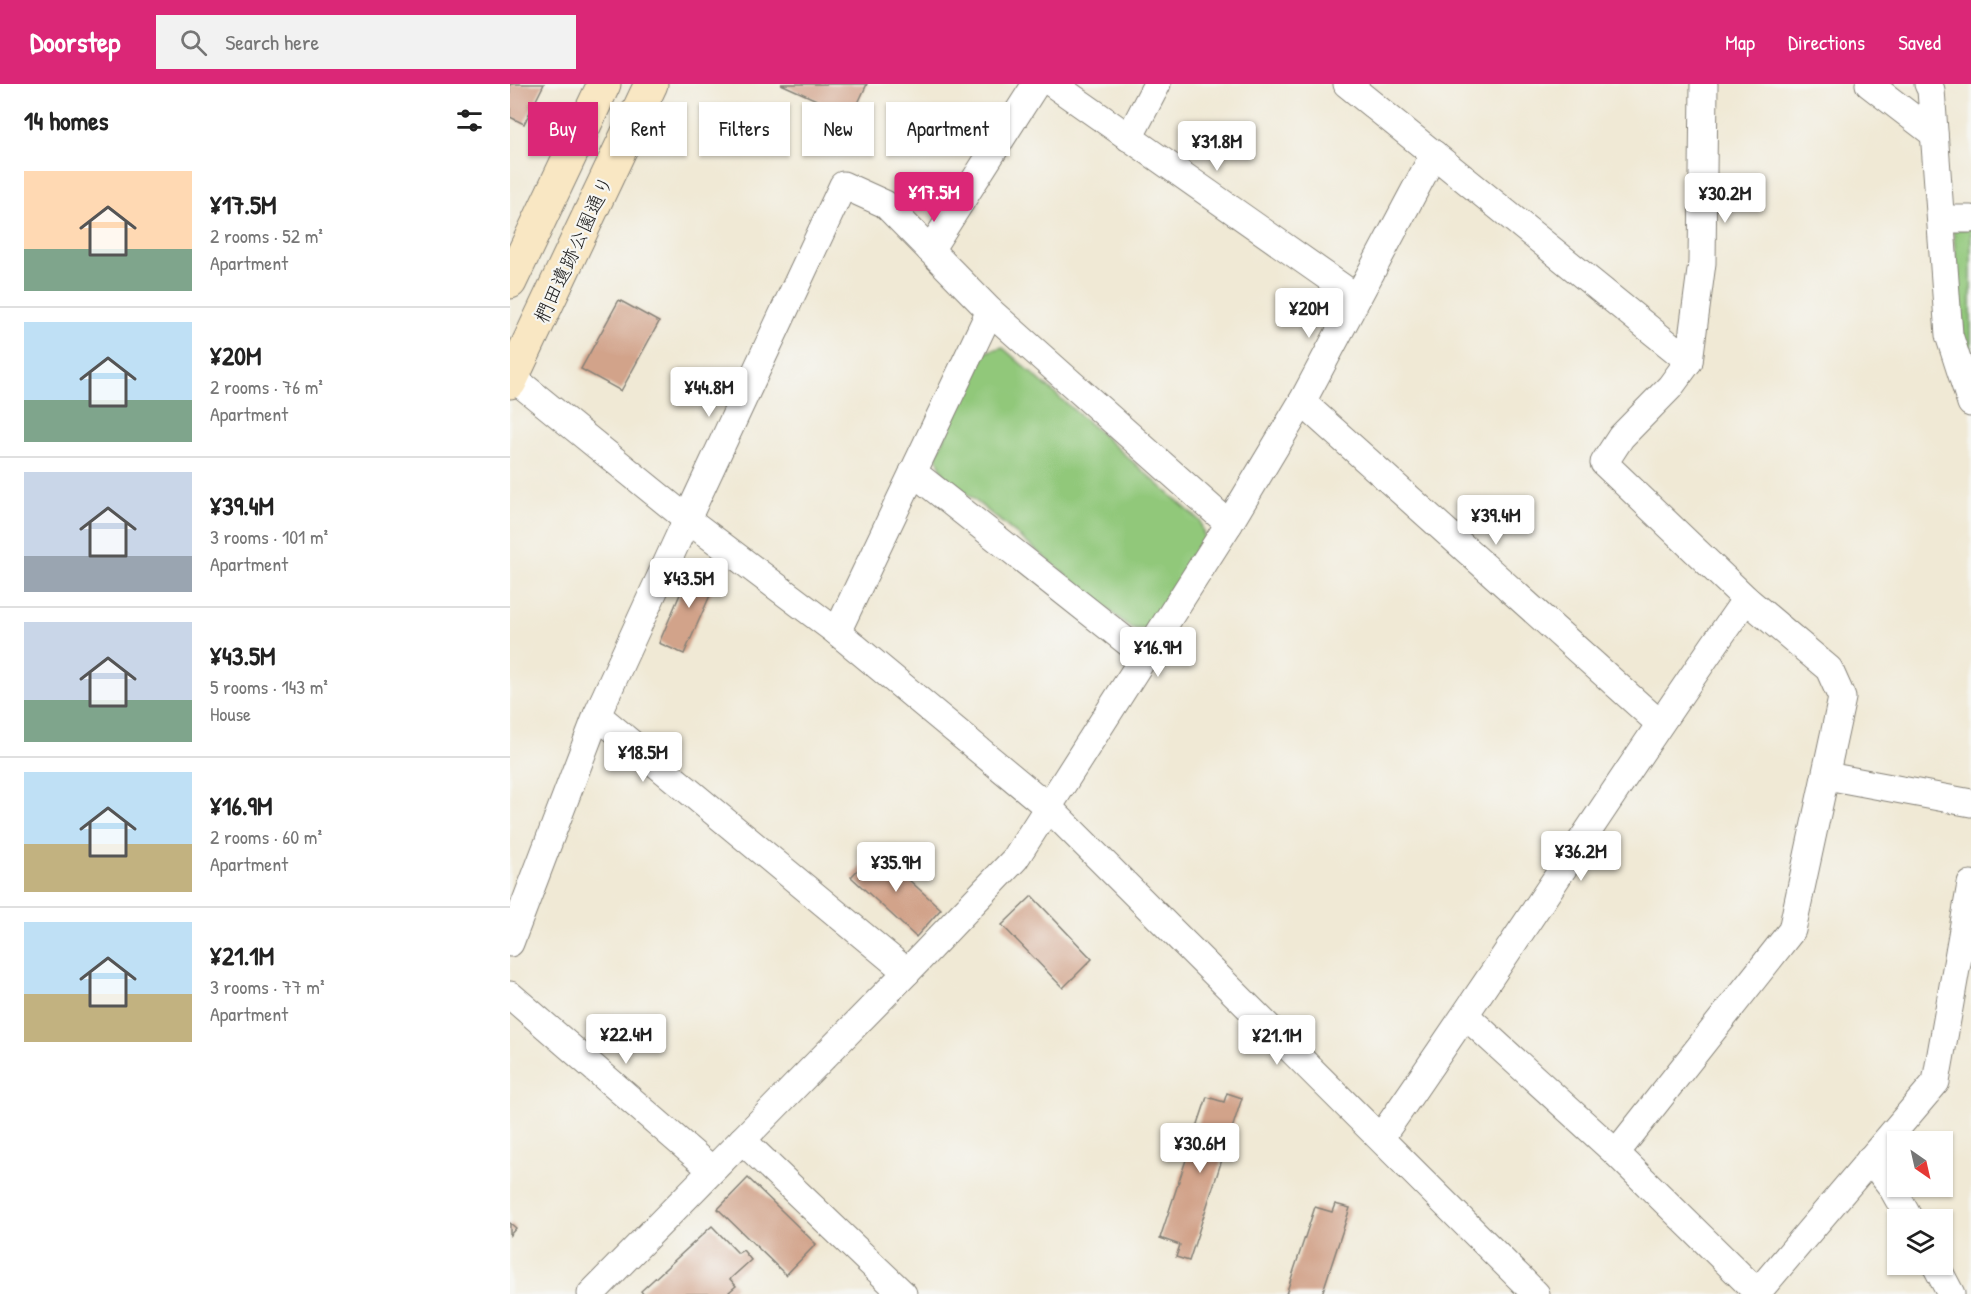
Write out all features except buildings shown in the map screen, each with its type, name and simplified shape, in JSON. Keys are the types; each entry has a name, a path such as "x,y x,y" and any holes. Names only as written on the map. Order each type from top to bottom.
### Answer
{"street":[{"path":"510,282 604,84"},
{"name":"椚田遺跡公園通り","path":"511,380 651,84"},
{"path":"930,250 1036,84"},
{"path":"1053,84 1356,297"},
{"path":"1129,138 1157,84"},
{"path":"1347,84 1689,361"},
{"path":"1616,1153 1792,930 1842,698 1829,669 1746,599 1604,463 1621,437 1670,387 1689,361 1702,263 1704,84"},
{"path":"1869,84 1934,134"},
{"path":"1928,84 1931,90 1949,335 1971,403"},
{"path":"591,1294 1015,859 1229,524 1302,402 1434,154"},
{"path":"510,943 597,716 843,185 885,204 990,311 1229,524"},
{"path":"1941,219 1971,219"},
{"path":"837,632 990,311"},
{"path":"511,380 687,519 837,632 1049,808 1536,1294"},
{"path":"1302,402 1659,723"},
{"path":"913,472 1145,656"},
{"path":"1381,1137 1466,1016 1659,723 1746,599"},
{"path":"597,716 907,972"},
{"path":"1827,776 1971,802"},
{"path":"1466,1016 1616,1153 1758,1294 1936,1082 1971,884"},
{"path":"510,995 712,1170"},
{"path":"742,1140 903,1294"},
{"path":"1870,1159 1891,1186 1904,1209"},
{"path":"1941,1275 1951,1294"}],"green space":[{"path":"1953,229 1971,229 1971,355 1964,338"},
{"path":"1002,347 1200,521 1206,543 1148,629 1132,629 944,475 936,456 985,352"}]}
